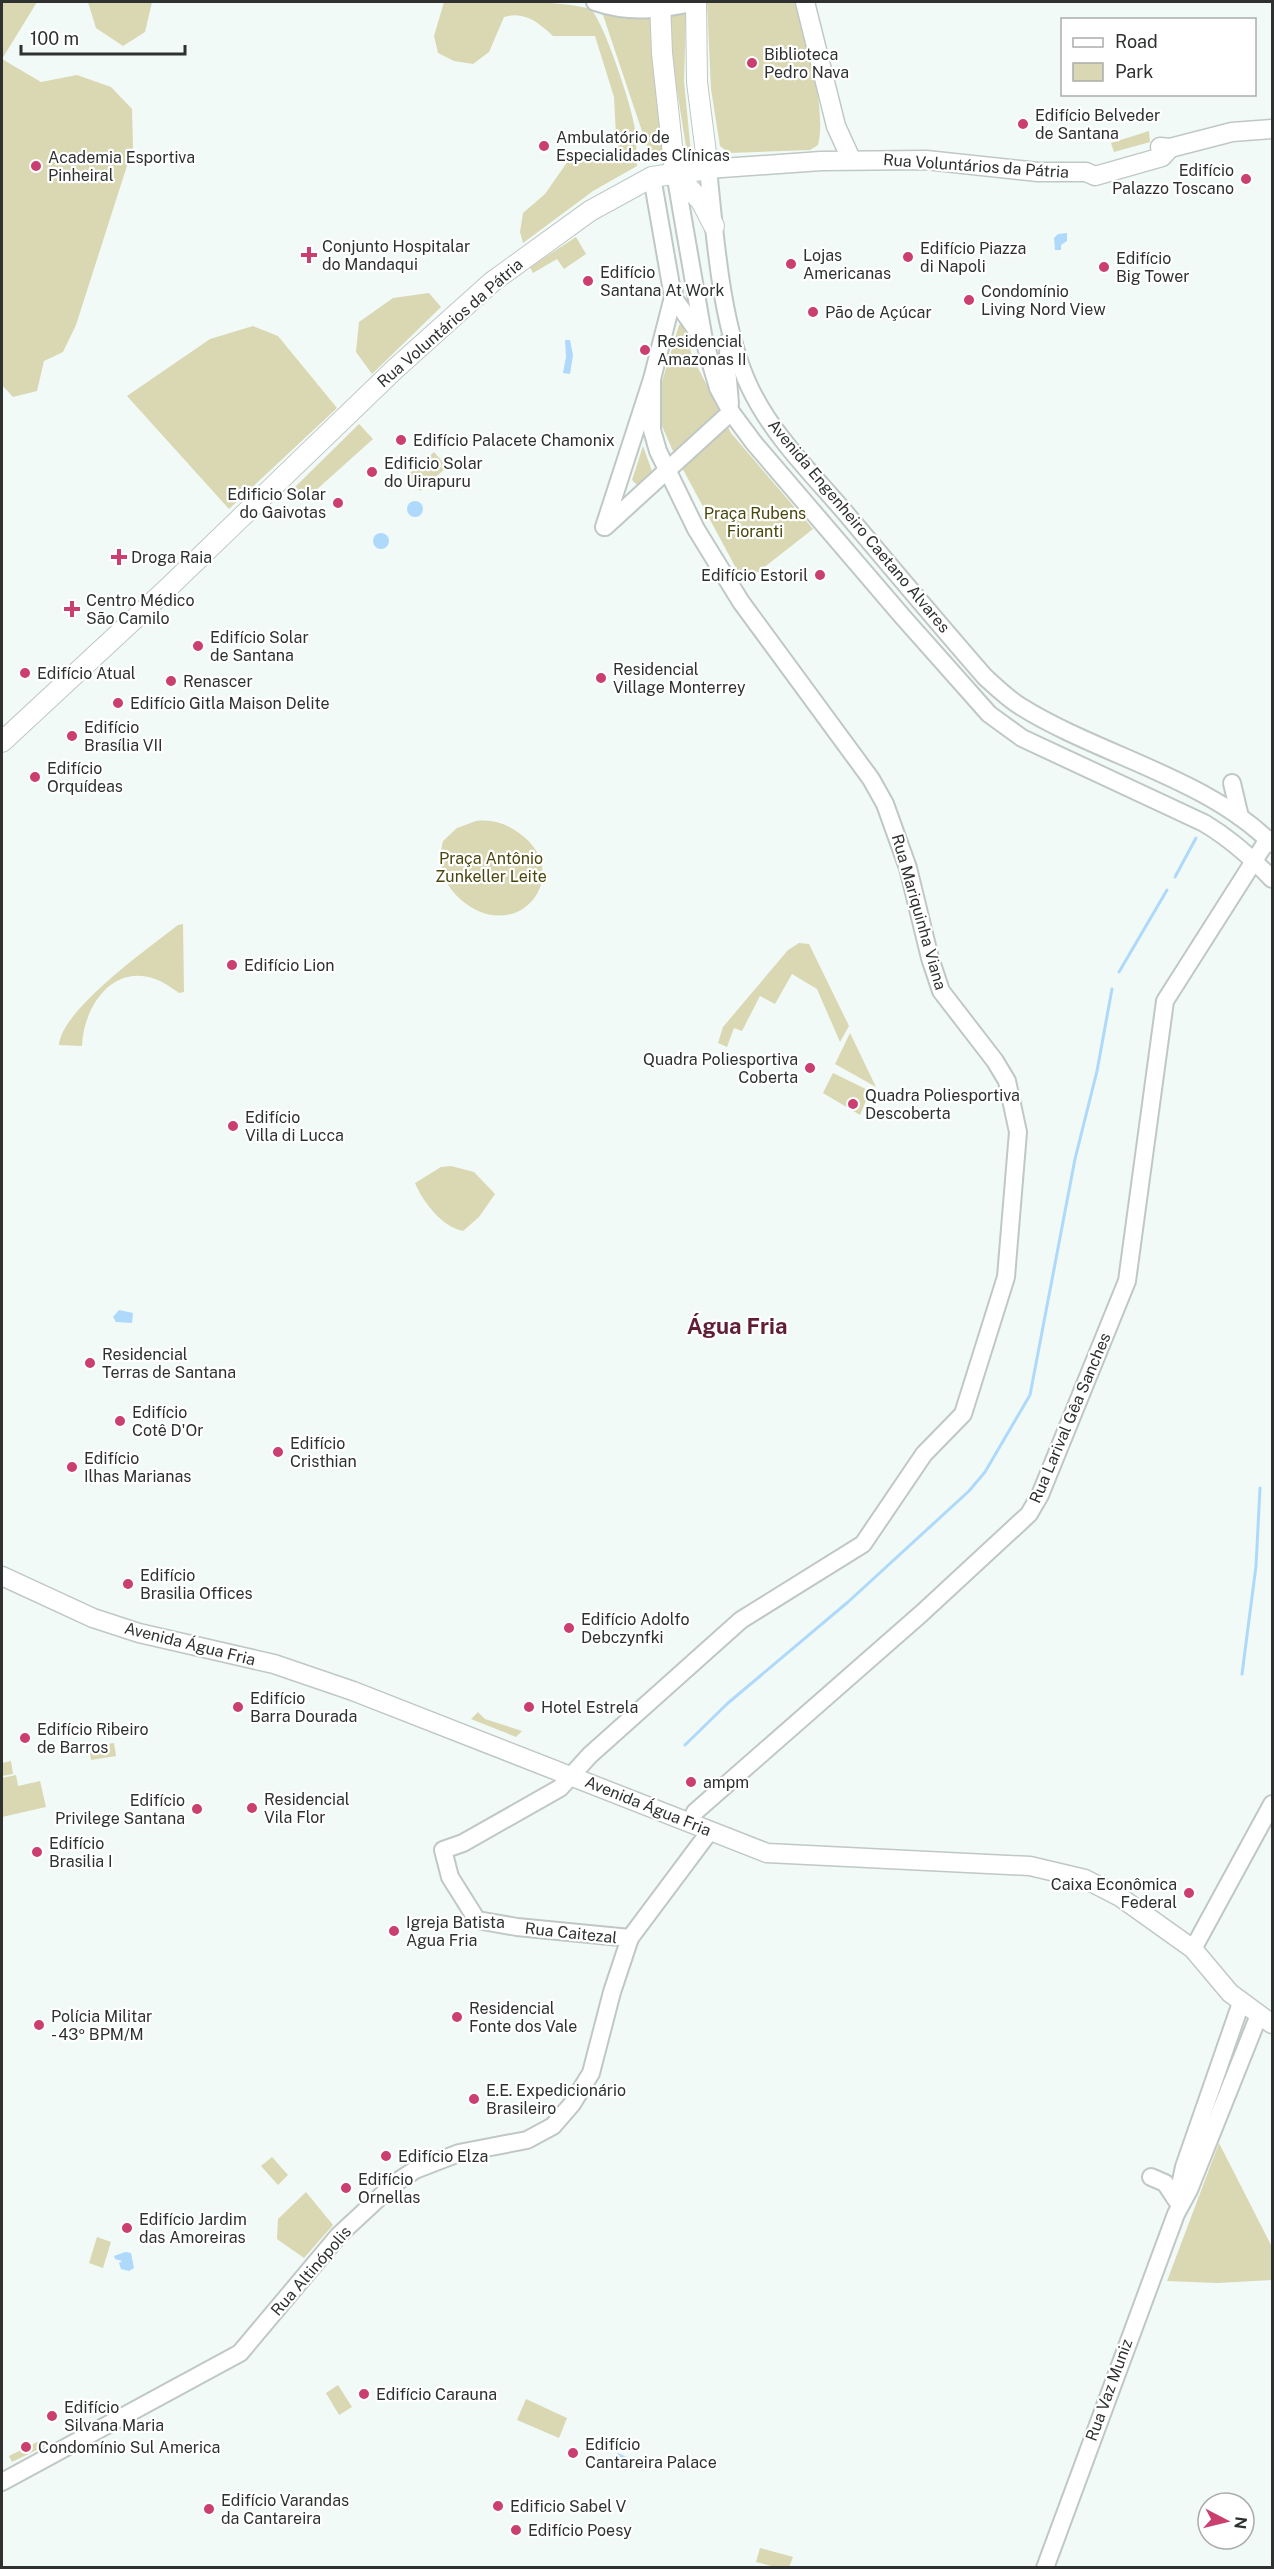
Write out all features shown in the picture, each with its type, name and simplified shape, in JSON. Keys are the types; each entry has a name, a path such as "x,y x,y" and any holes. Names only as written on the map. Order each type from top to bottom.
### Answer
{"main road":[{"name":"Avenida Engenheiro Caetano Alvares","path":"696,2 697,82 708,169"},
{"path":"805,2 836,126 851,159"},
{"path":"660,6 666,95 677,125 680,172 701,201 714,226"},
{"path":"821,160 836,126"},
{"name":"Rua Voluntários da Pátria","path":"2,742 170,586 395,369 492,282 591,211 652,177 708,169 851,159 926,160 1038,172 1086,172 1095,176 1162,158 1170,148 1232,132 1272,129"},
{"name":"Avenida Água Fria","path":"2,1576 93,1618 139,1633 274,1664 353,1691 773,1854 1030,1866 1085,1879 1120,1897 1193,1949 1241,2003 1266,2020"}],"street":[{"path":"595,2 632,10 696,2"},
{"name":"Avenida Engenheiro Caetano Alvares","path":"708,169 714,226 736,350 749,387 775,430 985,677 1019,706 1051,724 1209,798 1240,817 1270,842"},
{"name":"Avenida Engenheiro Caetano Alvares","path":"680,172 682,228 704,340 718,388 731,412 894,608 989,714 1022,738 1204,823 1234,842 1272,879"},
{"name":"Rua Mariquinha Viana","path":"652,177 674,297 652,380 604,527 668,472"},
{"path":"682,228 674,297 704,340"},
{"path":"668,472 731,412 727,355 731,327"},
{"name":"Rua Mariquinha Viana","path":"477,1920 450,1877 443,1850 463,1843 560,1788 590,1755 741,1620 863,1544 924,1454 961,1417 979,1370 1005,1283 1018,1142 1016,1114 1007,1081 995,1061 941,991 930,958 914,884 885,804 872,779 741,602 696,529 668,472 652,430 652,380"},
{"path":"1138,793 1149,770"},
{"path":"1232,783 1240,817"},
{"path":"1254,860 1270,842"},
{"name":"Rua Larival Gêa Sanches","path":"691,1822 695,1812 922,1613 1029,1514 1040,1495 1127,1281 1165,1001 1254,860"},
{"path":"1193,1949 1272,1804"},
{"name":"Rua Altinópolis","path":"2,2482 240,2354 339,2235 395,2183 415,2170 459,2153 527,2140 553,2126 572,2104 591,2073 612,1992 630,1938 710,1831"},
{"name":"Rua Caitezal","path":"477,1920 517,1927 630,1938"},
{"name":"Rua Vaz Muniz","path":"1045,2568 1176,2207 1184,2167 1241,2003"},
{"name":"Rua Vaz Muniz","path":"1176,2207 1189,2190 1266,2020"},
{"path":"1151,2177 1165,2183 1176,2207"}],"green space":[{"path":"2,2 37,2 2,59"},
{"path":"88,2 152,2 145,32 123,46 96,28"},
{"path":"444,2 541,3 590,9 602,28 622,82 635,129 637,166 593,191 523,243 520,232 523,213 545,194 568,161 610,154 620,144 616,135 614,97 595,36 553,36 530,19 518,15 504,17 489,52 473,64 454,61 438,53 434,36"},
{"path":"660,2 670,156 651,158 599,3"},
{"path":"707,2 797,2 818,94 820,130 818,145 810,150 729,153 720,146 711,89"},
{"path":"686,12 684,81 691,153 687,153 677,90 667,72 666,16"},
{"path":"2,59 41,82 77,75 111,87 132,109 133,147 76,325 63,352 44,361 37,391 13,397 2,385"},
{"path":"1149,131 1150,142 1114,152 1111,143"},
{"path":"576,237 586,254 564,269 557,259 533,273 530,267"},
{"path":"429,293 441,307 372,374 356,352 359,322 393,298"},
{"name":"Praça Rubens Fioranti","path":"683,324 692,356 731,433 813,529 744,583 672,449 658,417 658,395 679,325"},
{"path":"253,326 278,336 337,408 229,509 127,396 210,339"},
{"path":"359,424 373,439 305,500 294,488"},
{"path":"643,446 652,471 637,485 632,480"},
{"path":"434,452 447,467 420,491 407,476"},
{"name":"Praça Antônio Zunkeller Leite","path":"476,821 493,821 509,827 519,833 535,850 542,868 541,885 533,900 519,911 501,916 481,912 460,899 446,880 441,865 443,841 457,828"},
{"path":"183,924 184,992 179,993 165,983 139,976 113,983 94,1004 84,1032 82,1046 59,1045 74,1015 90,997 148,948 178,925"},
{"path":"799,943 809,944 849,1026 840,1042 817,989 792,974 775,1004 760,996 742,1031 734,1028 727,1047 718,1043 723,1027 788,950"},
{"path":"850,1033 876,1087 835,1064"},
{"name":"Quadra Poliesportiva Descoberta","path":"833,1073 870,1091 860,1115 823,1093"},
{"path":"451,1166 474,1172 495,1194 479,1217 463,1231 455,1229 434,1213 415,1183 441,1167"},
{"path":"478,1712 485,1719 522,1731 516,1737 471,1719"},
{"path":"114,1743 116,1756 91,1760 89,1747"},
{"path":"11,1761 13,1774 2,1776 2,1763"},
{"path":"16,1775 18,1786 40,1781 46,1807 2,1817 2,1778"},
{"path":"1219,2143 1272,2247 1272,2280 1217,2283 1167,2281"},
{"path":"272,2157 288,2175 278,2185 261,2166"},
{"path":"306,2192 333,2225 304,2258 277,2239 278,2219"},
{"path":"97,2237 111,2242 103,2268 89,2263"},
{"path":"338,2385 352,2407 339,2415 326,2393"},
{"path":"526,2399 567,2418 559,2438 517,2420"},
{"path":"43,2439 47,2445 12,2462 9,2456"},
{"path":"760,2548 793,2557 789,2567 775,2567 756,2562"}],"water":[{"path":"1067,233 1067,241 1061,245 1061,250 1055,250 1054,238 1058,234"},
{"path":"565,340 570,340 573,355 570,374 563,373 566,357"},
{"path":"412,501 418,501 423,509 421,515 412,517 407,512 407,506"},
{"path":"378,533 384,533 389,541 387,547 378,549 373,544 373,538"},
{"path":"119,1310 133,1313 132,1323 116,1322 113,1317"},
{"path":"125,2252 131,2253 134,2268 129,2271 121,2269 119,2263 122,2261 115,2259 114,2256"},
{"path":"618,2453 633,2460 630,2468 612,2461"}],"waterway":[{"path":"1175,877 1196,838"},
{"path":"1119,972 1167,890"},
{"path":"685,1745 728,1703 848,1602 969,1491 985,1472 1030,1395 1075,1159 1097,1071 1112,989"},
{"path":"1242,1674 1256,1566 1260,1488"}],"place":[{"name":"Biblioteca Pedro Nava","path":"752,63"},
{"name":"Edifício Belveder de Santana","path":"1023,124"},
{"name":"Ambulatório de Especialidades Clínicas","path":"544,146"},
{"name":"Academia Esportiva Pinheiral","path":"36,166"},
{"name":"Edifício Palazzo Toscano","path":"1246,179"},
{"name":"Conjunto Hospitalar do Mandaqui","path":"309,255"},
{"name":"Edifício Piazza di Napoli","path":"908,257"},
{"name":"Lojas Americanas","path":"791,264"},
{"name":"Edifício Big Tower","path":"1104,267"},
{"name":"Edifício Santana At Work","path":"588,281"},
{"name":"Condomínio Living Nord View","path":"969,300"},
{"name":"Pão de Açúcar","path":"813,312"},
{"name":"Residencial Amazonas II","path":"645,350"},
{"name":"Edifício Palacete Chamonix","path":"401,440"},
{"name":"Edificio Solar do Uirapuru","path":"372,472"},
{"name":"Edificio Solar do Gaivotas","path":"338,503"},
{"name":"Droga Raia","path":"119,557"},
{"name":"Edifício Estoril","path":"820,575"},
{"name":"Centro Médico São Camilo","path":"72,609"},
{"name":"Edifício Solar de Santana","path":"198,646"},
{"name":"Edifício Atual","path":"25,673"},
{"name":"Residencial Village Monterrey","path":"601,678"},
{"name":"Renascer","path":"171,681"},
{"name":"Edifício Gitla Maison Delite","path":"118,703"},
{"name":"Edifício Brasília VII","path":"72,736"},
{"name":"Edifício Orquídeas","path":"35,777"},
{"name":"Edifício Lion","path":"232,965"},
{"name":"Quadra Poliesportiva Coberta","path":"810,1068"},
{"name":"Quadra Poliesportiva Descoberta","path":"853,1104"},
{"name":"Edifício Villa di Lucca","path":"233,1126"},
{"name":"Residencial Terras de Santana","path":"90,1363"},
{"name":"Edifício Cotê D'Or","path":"120,1421"},
{"name":"Edifício Cristhian","path":"278,1452"},
{"name":"Edifício Ilhas Marianas","path":"72,1467"},
{"name":"Edifício Brasilia Offices","path":"128,1584"},
{"name":"Edifício Adolfo Debczynfki","path":"569,1628"},
{"name":"Edifício Barra Dourada","path":"238,1707"},
{"name":"Hotel Estrela","path":"529,1707"},
{"name":"Edifício Ribeiro de Barros","path":"25,1738"},
{"name":"ampm","path":"691,1782"},
{"name":"Residencial Vila Flor","path":"252,1808"},
{"name":"Edifício Privilege Santana","path":"197,1809"},
{"name":"Edifício Brasilia I","path":"37,1852"},
{"name":"Caixa Econômica Federal","path":"1189,1893"},
{"name":"Igreja Batista Agua Fria","path":"394,1931"},
{"name":"Residencial Fonte dos Vale","path":"457,2017"},
{"name":"Polícia Militar - 43º BPM/M","path":"39,2025"},
{"name":"E.E. Expedicionário Brasileiro","path":"474,2099"},
{"name":"Edifício Elza","path":"386,2156"},
{"name":"Edifício Ornellas","path":"346,2188"},
{"name":"Edifício Jardim das Amoreiras","path":"127,2228"},
{"name":"Edifício Carauna","path":"364,2394"},
{"name":"Edifício Silvana Maria","path":"52,2416"},
{"name":"Condomínio Sul America","path":"26,2447"},
{"name":"Edifício Cantareira Palace","path":"573,2453"},
{"name":"Edificio Sabel V","path":"498,2506"},
{"name":"Edifício Varandas da Cantareira","path":"209,2509"},
{"name":"Edifício Poesy","path":"516,2530"}],"district":[{"name":"Água Fria","path":"737,1326"}]}
